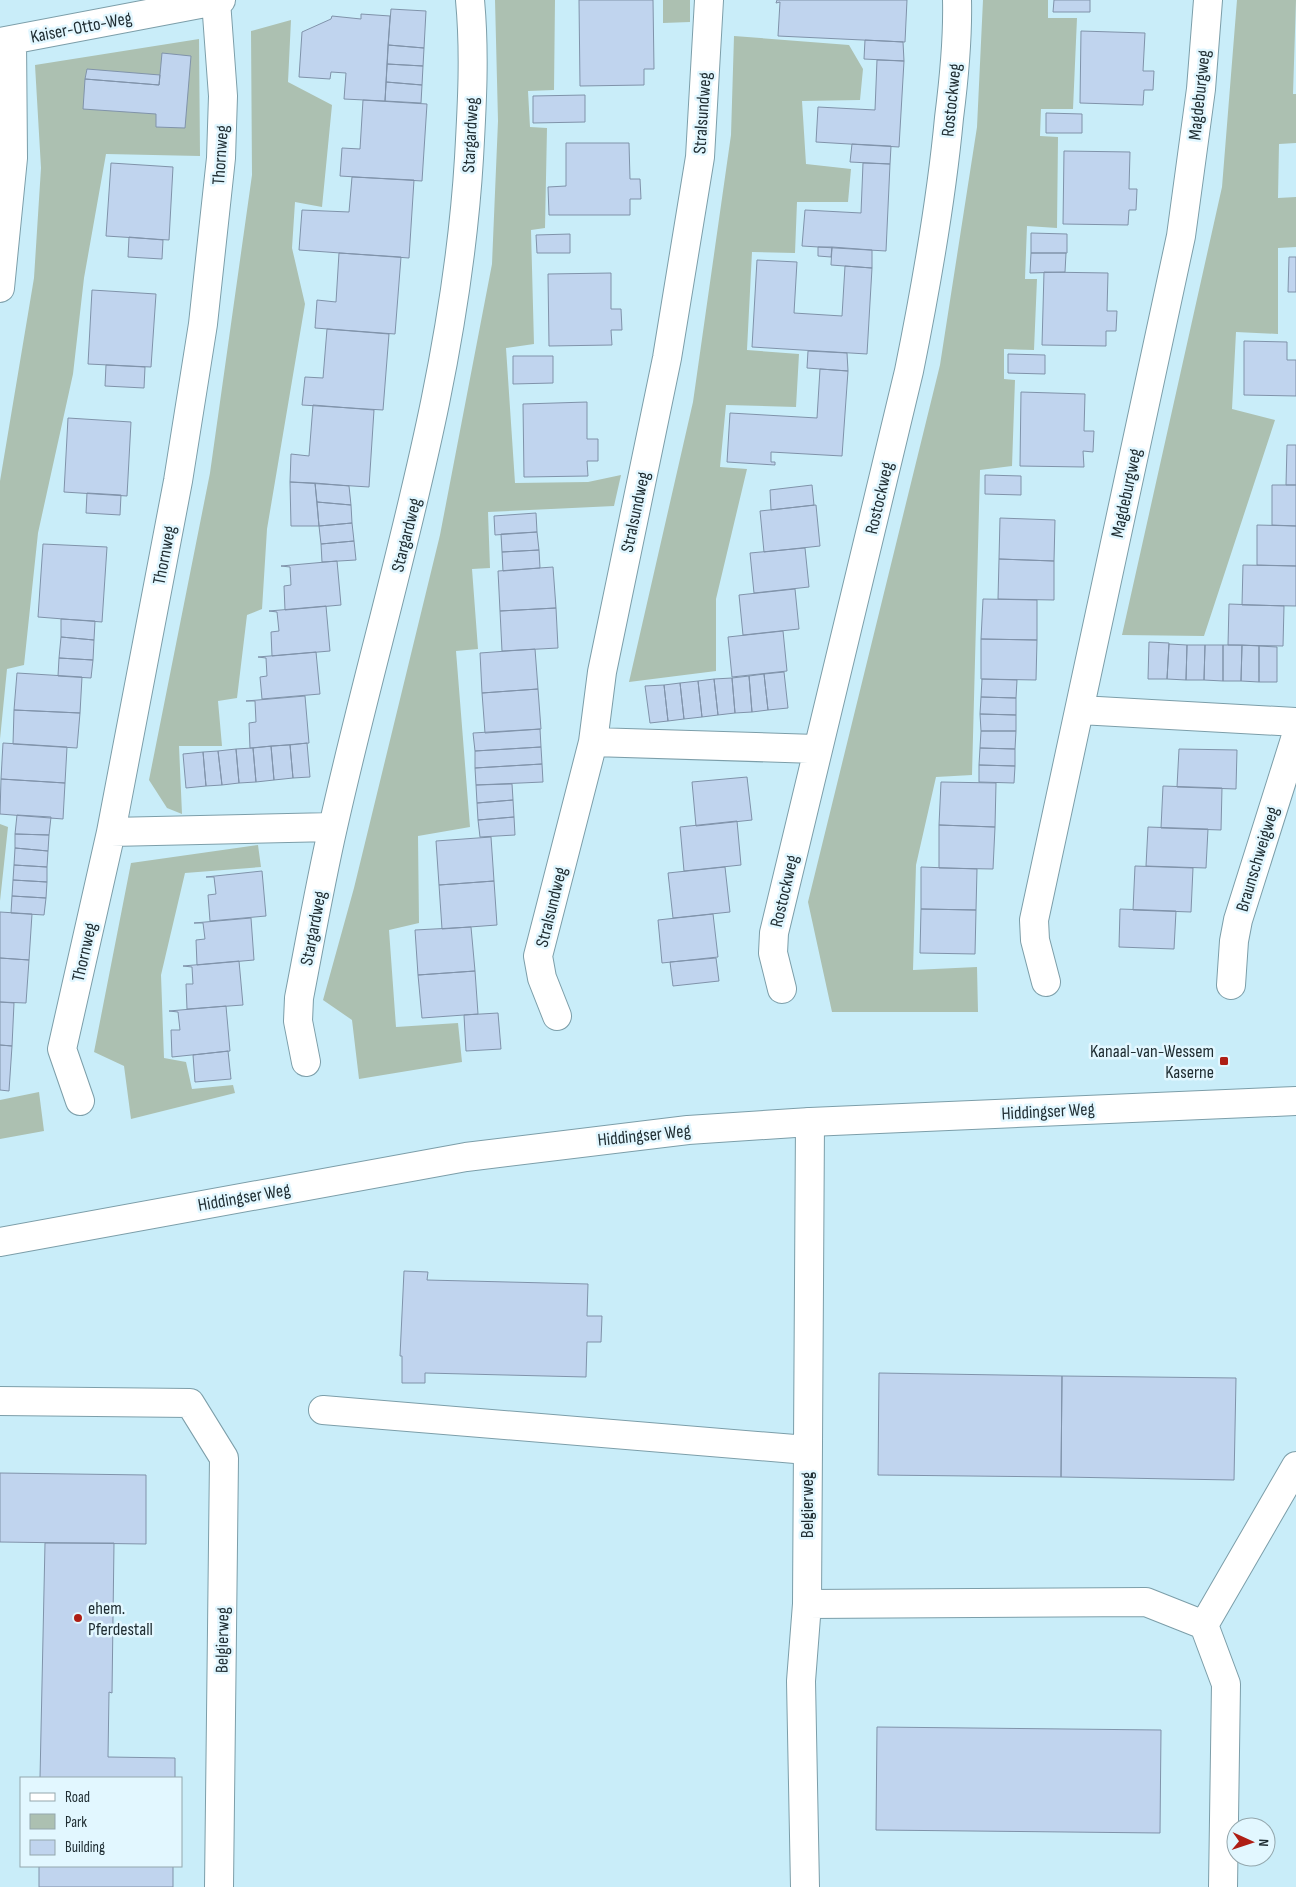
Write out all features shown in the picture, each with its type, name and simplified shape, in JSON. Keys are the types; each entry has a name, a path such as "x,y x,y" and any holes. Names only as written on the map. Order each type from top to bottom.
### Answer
{"street":[{"name":"Stargardweg","path":"306,1062 298,1021 299,998 333,827 410,520 434,415 457,283 467,195 471,120 474,42 470,0"},
{"name":"Stralsundweg","path":"557,1016 542,978 538,956 593,742 602,672 667,358 700,157 709,0"},
{"name":"Rostockweg","path":"782,989 773,952 774,933 816,749 909,370 927,282 946,156 955,68 957,0"},
{"name":"Magdeburgweg","path":"1046,982 1035,940 1034,920 1181,236 1201,89 1208,0"},
{"name":"Kaiser-Otto-Weg","path":"6,41 218,1"},
{"name":"Thornweg","path":"80,1101 62,1049 111,832 178,481 203,324 221,158 224,96 218,1"},
{"path":"0,288 13,158 6,41"},
{"path":"1080,710 1296,722"},
{"name":"Braunschweigweg","path":"1231,985 1234,941 1238,920 1296,736"},
{"path":"593,742 816,749"},
{"path":"111,832 333,827"},
{"name":"Hiddingser Weg","path":"0,1242 466,1157 688,1130 810,1122 1296,1101"},
{"name":"Belgierweg","path":"805,1887 801,1681 807,1604 810,1122"},
{"name":"Belgierweg","path":"0,1401 190,1403 224,1458 219,1887"},
{"path":"323,1410 807,1450"},
{"path":"1204,1625 1296,1466"},
{"path":"807,1604 1146,1602 1204,1625 1226,1684 1223,1887"}],"green space":[{"path":"495,0 555,0 554,90 528,91 530,127 547,128 545,228 531,230 534,344 506,348 515,483 588,482 621,475 614,506 488,512 490,568 472,569 478,649 456,651 470,827 418,836 419,923 389,930 396,1027 458,1023 462,1062 359,1079 352,1020 323,1000 354,888 440,535 492,264 498,121"},
{"path":"663,0 690,0 690,22 663,23"},
{"path":"983,0 1048,0 1048,18 1077,18 1073,109 1041,109 1040,136 1058,137 1057,228 1027,226 1025,279 1037,279 1034,350 1004,349 1004,379 1015,380 1012,466 980,470 972,775 936,777 916,865 913,970 977,967 978,1012 832,1012 808,902 940,365 977,127"},
{"path":"1237,0 1296,0 1293,94 1296,94 1296,143 1279,144 1278,198 1296,197 1296,247 1278,248 1278,334 1236,332 1232,409 1275,420 1204,636 1122,635 1222,187"},
{"path":"291,20 288,82 332,105 322,207 295,202 292,248 305,304 267,529 262,609 247,615 237,698 218,701 222,746 179,746 182,814 167,808 149,780 210,473 252,175 251,31"},
{"path":"734,36 849,45 863,69 860,100 802,101 806,164 851,169 848,202 797,202 795,253 752,252 747,350 799,354 796,407 726,405 720,467 747,469 716,599 716,671 629,682 693,402 731,135"},
{"path":"199,39 200,156 106,154 84,278 73,374 38,533 24,665 7,669 0,739 0,481 34,278 41,168 35,65"},
{"path":"0,824 8,827 0,901"},
{"path":"258,845 261,867 185,873 161,975 164,1058 186,1062 192,1089 233,1085 235,1093 131,1119 124,1066 94,1052 131,863"},
{"path":"39,1092 44,1131 0,1139 0,1100"}],"building":[{"path":"579,0 653,0 654,69 644,69 644,85 580,86"},
{"path":"777,0 907,0 905,42 778,36 780,2 776,3"},
{"path":"1054,0 1090,0 1090,12 1053,12"},
{"path":"391,9 426,11 424,48 388,45"},
{"path":"361,14 390,16 385,101 344,99 346,73 331,72 330,79 299,77 302,32 331,19 332,16 361,19"},
{"path":"1081,31 1145,33 1143,71 1154,71 1153,90 1144,90 1143,105 1080,103"},
{"path":"865,40 903,42 904,61 864,59"},
{"path":"388,45 424,48 423,66 387,64"},
{"path":"162,53 191,56 185,128 156,127 156,114 83,109 85,79 159,85"},
{"path":"877,60 904,61 899,147 816,142 818,107 875,110"},
{"path":"387,64 423,66 422,85 386,82"},
{"path":"87,69 160,75 159,85 85,79"},
{"path":"386,82 422,85 421,103 385,101"},
{"path":"585,95 585,122 533,123 533,96"},
{"path":"363,100 427,104 422,181 340,176 342,148 360,149"},
{"path":"1046,113 1082,114 1082,133 1046,133"},
{"path":"566,143 629,143 630,179 640,179 641,199 630,199 630,215 549,215 548,187 566,186"},
{"path":"852,144 891,146 890,164 850,162"},
{"path":"1064,151 1130,152 1129,189 1137,189 1136,210 1129,210 1128,225 1063,224"},
{"path":"111,163 173,167 169,240 106,236"},
{"path":"863,163 890,164 886,251 802,246 805,210 861,213"},
{"path":"352,177 414,180 409,258 299,250 302,210 349,212"},
{"path":"1031,233 1067,234 1067,253 1031,253"},
{"path":"570,234 570,253 537,253 536,235"},
{"path":"129,237 163,240 162,259 128,257"},
{"path":"818,247 832,247 831,257 818,256"},
{"path":"832,247 872,250 872,268 831,265"},
{"path":"339,253 401,257 395,334 315,328 317,300 336,302"},
{"path":"1031,253 1066,253 1065,272 1030,273"},
{"path":"1289,257 1296,257 1296,292 1288,292"},
{"path":"757,260 797,262 794,313 842,316 845,266 872,268 867,354 752,347"},
{"path":"1044,272 1108,273 1107,311 1117,311 1116,331 1106,331 1106,346 1042,345"},
{"path":"611,273 611,309 621,309 622,330 611,330 612,345 549,346 548,274"},
{"path":"92,290 156,294 151,367 88,364"},
{"path":"327,329 389,334 383,410 302,405 305,377 323,378"},
{"path":"1244,341 1287,342 1287,360 1296,360 1296,396 1244,395"},
{"path":"808,351 847,353 848,371 807,368"},
{"path":"1008,354 1045,355 1045,374 1008,373"},
{"path":"513,356 553,356 553,383 513,384"},
{"path":"106,365 145,367 144,388 105,386"},
{"path":"820,369 848,371 842,456 771,452 771,462 775,462 775,465 727,462 730,413 817,418"},
{"path":"1021,392 1085,394 1084,431 1094,431 1093,452 1083,451 1084,467 1020,466"},
{"path":"587,402 587,439 598,439 598,461 587,461 588,476 524,477 523,404"},
{"path":"313,405 374,410 369,487 290,482 291,454 309,456"},
{"path":"68,418 131,422 127,496 64,492"},
{"path":"1287,445 1296,445 1296,485 1286,485"},
{"path":"985,475 1021,476 1021,495 985,494"},
{"path":"290,482 315,483 319,526 291,526"},
{"path":"315,483 349,486 351,505 317,502"},
{"path":"812,485 814,505 771,510 770,490"},
{"path":"1272,485 1296,485 1296,526 1272,525"},
{"path":"87,493 121,495 120,515 86,513"},
{"path":"317,502 351,505 352,523 319,526"},
{"path":"816,505 820,546 764,552 760,511"},
{"path":"536,513 537,532 495,535 494,516"},
{"path":"1000,518 1055,520 1054,561 999,559"},
{"path":"352,523 354,541 321,544 319,526"},
{"path":"1257,525 1296,526 1296,566 1257,565"},
{"path":"537,532 539,550 502,552 501,534"},
{"path":"354,541 356,560 322,562 321,544"},
{"path":"43,544 107,547 102,622 38,617"},
{"path":"805,548 809,587 754,593 750,553"},
{"path":"539,550 540,568 503,571 502,552"},
{"path":"999,559 1054,561 1054,600 998,599"},
{"path":"337,561 341,605 285,610 284,586 291,585 290,567 281,566"},
{"path":"1243,565 1296,566 1296,606 1242,605"},
{"path":"553,567 556,608 500,611 498,571"},
{"path":"795,589 799,629 743,635 739,595"},
{"path":"983,599 1037,600 1037,640 981,639"},
{"path":"1229,604 1284,606 1283,646 1228,645"},
{"path":"326,606 330,651 272,656 271,632 279,631 277,612 269,611"},
{"path":"556,608 558,648 502,651 500,611"},
{"path":"61,619 95,621 94,640 61,637"},
{"path":"783,631 787,671 732,677 728,637"},
{"path":"61,637 94,640 93,660 59,658"},
{"path":"981,639 1037,640 1036,680 981,679"},
{"path":"1149,642 1169,643 1167,679 1148,679"},
{"path":"1169,644 1187,645 1186,680 1167,679"},
{"path":"1187,645 1205,645 1204,680 1186,680"},
{"path":"1205,645 1223,645 1223,681 1204,680"},
{"path":"1223,645 1242,645 1241,681 1223,681"},
{"path":"1242,645 1259,646 1259,682 1241,681"},
{"path":"1259,646 1277,647 1277,682 1259,682"},
{"path":"535,649 538,689 482,693 480,653"},
{"path":"316,652 320,694 262,699 260,677 267,676 266,658 258,657"},
{"path":"59,658 93,660 91,678 58,676"},
{"path":"784,672 788,708 768,710 764,674"},
{"path":"17,673 82,677 80,713 14,710"},
{"path":"764,674 768,710 752,712 749,676"},
{"path":"749,676 752,712 735,713 732,678"},
{"path":"732,678 735,713 718,715 714,679"},
{"path":"714,679 718,715 702,717 698,681"},
{"path":"982,679 1017,680 1016,698 981,697"},
{"path":"698,681 702,717 684,719 680,683"},
{"path":"680,683 684,719 668,721 664,685"},
{"path":"664,685 668,721 650,723 645,686"},
{"path":"538,689 541,729 485,733 482,693"},
{"path":"305,696 309,743 250,748 249,723 256,722 255,701 246,701"},
{"path":"981,697 1016,698 1016,715 980,714"},
{"path":"14,710 80,713 77,748 13,744"},
{"path":"980,714 1016,715 1016,731 981,731"},
{"path":"540,729 541,747 475,751 473,733"},
{"path":"981,731 1016,731 1015,749 980,748"},
{"path":"3,743 67,747 65,783 1,779"},
{"path":"307,743 310,777 293,778 290,745"},
{"path":"290,745 293,778 274,780 271,746"},
{"path":"271,746 274,780 256,782 253,748"},
{"path":"541,747 542,764 475,768 475,751"},
{"path":"253,748 256,782 239,783 236,749"},
{"path":"980,748 1015,749 1015,766 979,765"},
{"path":"236,749 239,783 222,785 218,751"},
{"path":"1179,749 1237,750 1236,789 1177,787"},
{"path":"218,751 222,785 206,786 203,752"},
{"path":"203,752 206,786 186,788 183,754"},
{"path":"542,764 543,782 476,785 475,768"},
{"path":"979,765 1015,766 1014,783 979,782"},
{"path":"747,777 752,820 696,826 692,782"},
{"path":"1,779 65,783 63,819 0,814"},
{"path":"941,782 996,783 995,827 939,825"},
{"path":"512,784 513,800 477,803 476,785"},
{"path":"1163,786 1222,788 1221,830 1161,828"},
{"path":"513,800 514,817 478,820 477,803"},
{"path":"17,815 51,817 49,835 15,834"},
{"path":"514,817 515,835 480,837 478,820"},
{"path":"737,821 741,865 684,871 680,827"},
{"path":"939,825 995,827 993,869 939,868"},
{"path":"1148,827 1208,829 1206,868 1146,866"},
{"path":"15,834 49,835 48,851 15,848"},
{"path":"491,837 494,881 439,885 436,841"},
{"path":"15,848 48,851 47,867 14,865"},
{"path":"14,865 47,867 47,882 13,880"},
{"path":"1135,866 1193,868 1191,912 1133,910"},
{"path":"725,867 730,912 673,918 668,873"},
{"path":"921,867 977,869 976,910 921,909"},
{"path":"262,871 266,916 210,921 208,895 216,894 214,877 206,877"},
{"path":"13,880 47,882 46,898 12,896"},
{"path":"494,881 497,925 442,929 439,885"},
{"path":"12,896 46,898 44,915 11,913"},
{"path":"921,909 976,910 975,954 920,953"},
{"path":"1120,909 1176,911 1174,949 1119,947"},
{"path":"0,912 32,914 29,960 0,958"},
{"path":"713,914 718,957 662,963 658,920"},
{"path":"251,918 254,960 197,965 196,940 205,939 203,923 194,923"},
{"path":"471,927 475,971 418,975 415,930"},
{"path":"0,958 29,960 26,1003 0,1002"},
{"path":"716,958 719,981 673,986 670,962"},
{"path":"239,961 243,1005 187,1009 186,984 193,984 192,967 183,966"},
{"path":"475,971 478,1014 422,1018 418,975"},
{"path":"0,1002 14,1003 12,1046 0,1045"},
{"path":"226,1006 230,1051 172,1057 171,1030 180,1030 178,1012 169,1011"},
{"path":"498,1013 501,1049 466,1051 464,1015"},
{"path":"0,1045 12,1046 9,1091 0,1090"},
{"path":"228,1051 231,1079 195,1082 193,1055"},
{"path":"404,1271 428,1272 427,1280 588,1284 587,1316 602,1316 601,1342 587,1342 586,1377 425,1373 425,1383 402,1383 402,1356 400,1356"},
{"path":"879,1373 1062,1376 1061,1477 878,1475"},
{"path":"1062,1376 1236,1378 1234,1480 1061,1477"},
{"path":"0,1473 146,1475 146,1544 0,1542"},
{"name":"ehem. Pferdestall","path":"45,1543 114,1543 112,1693 109,1692 108,1757 175,1758 175,1777 40,1777"},
{"path":"877,1727 1161,1730 1160,1833 876,1830"},
{"path":"39,1867 173,1867 173,1887 39,1887"}],"place":[{"name":"Kanaal-van-Wessem Kaserne","path":"1224,1061"},
{"name":"ehem. Pferdestall","path":"78,1618"}]}
